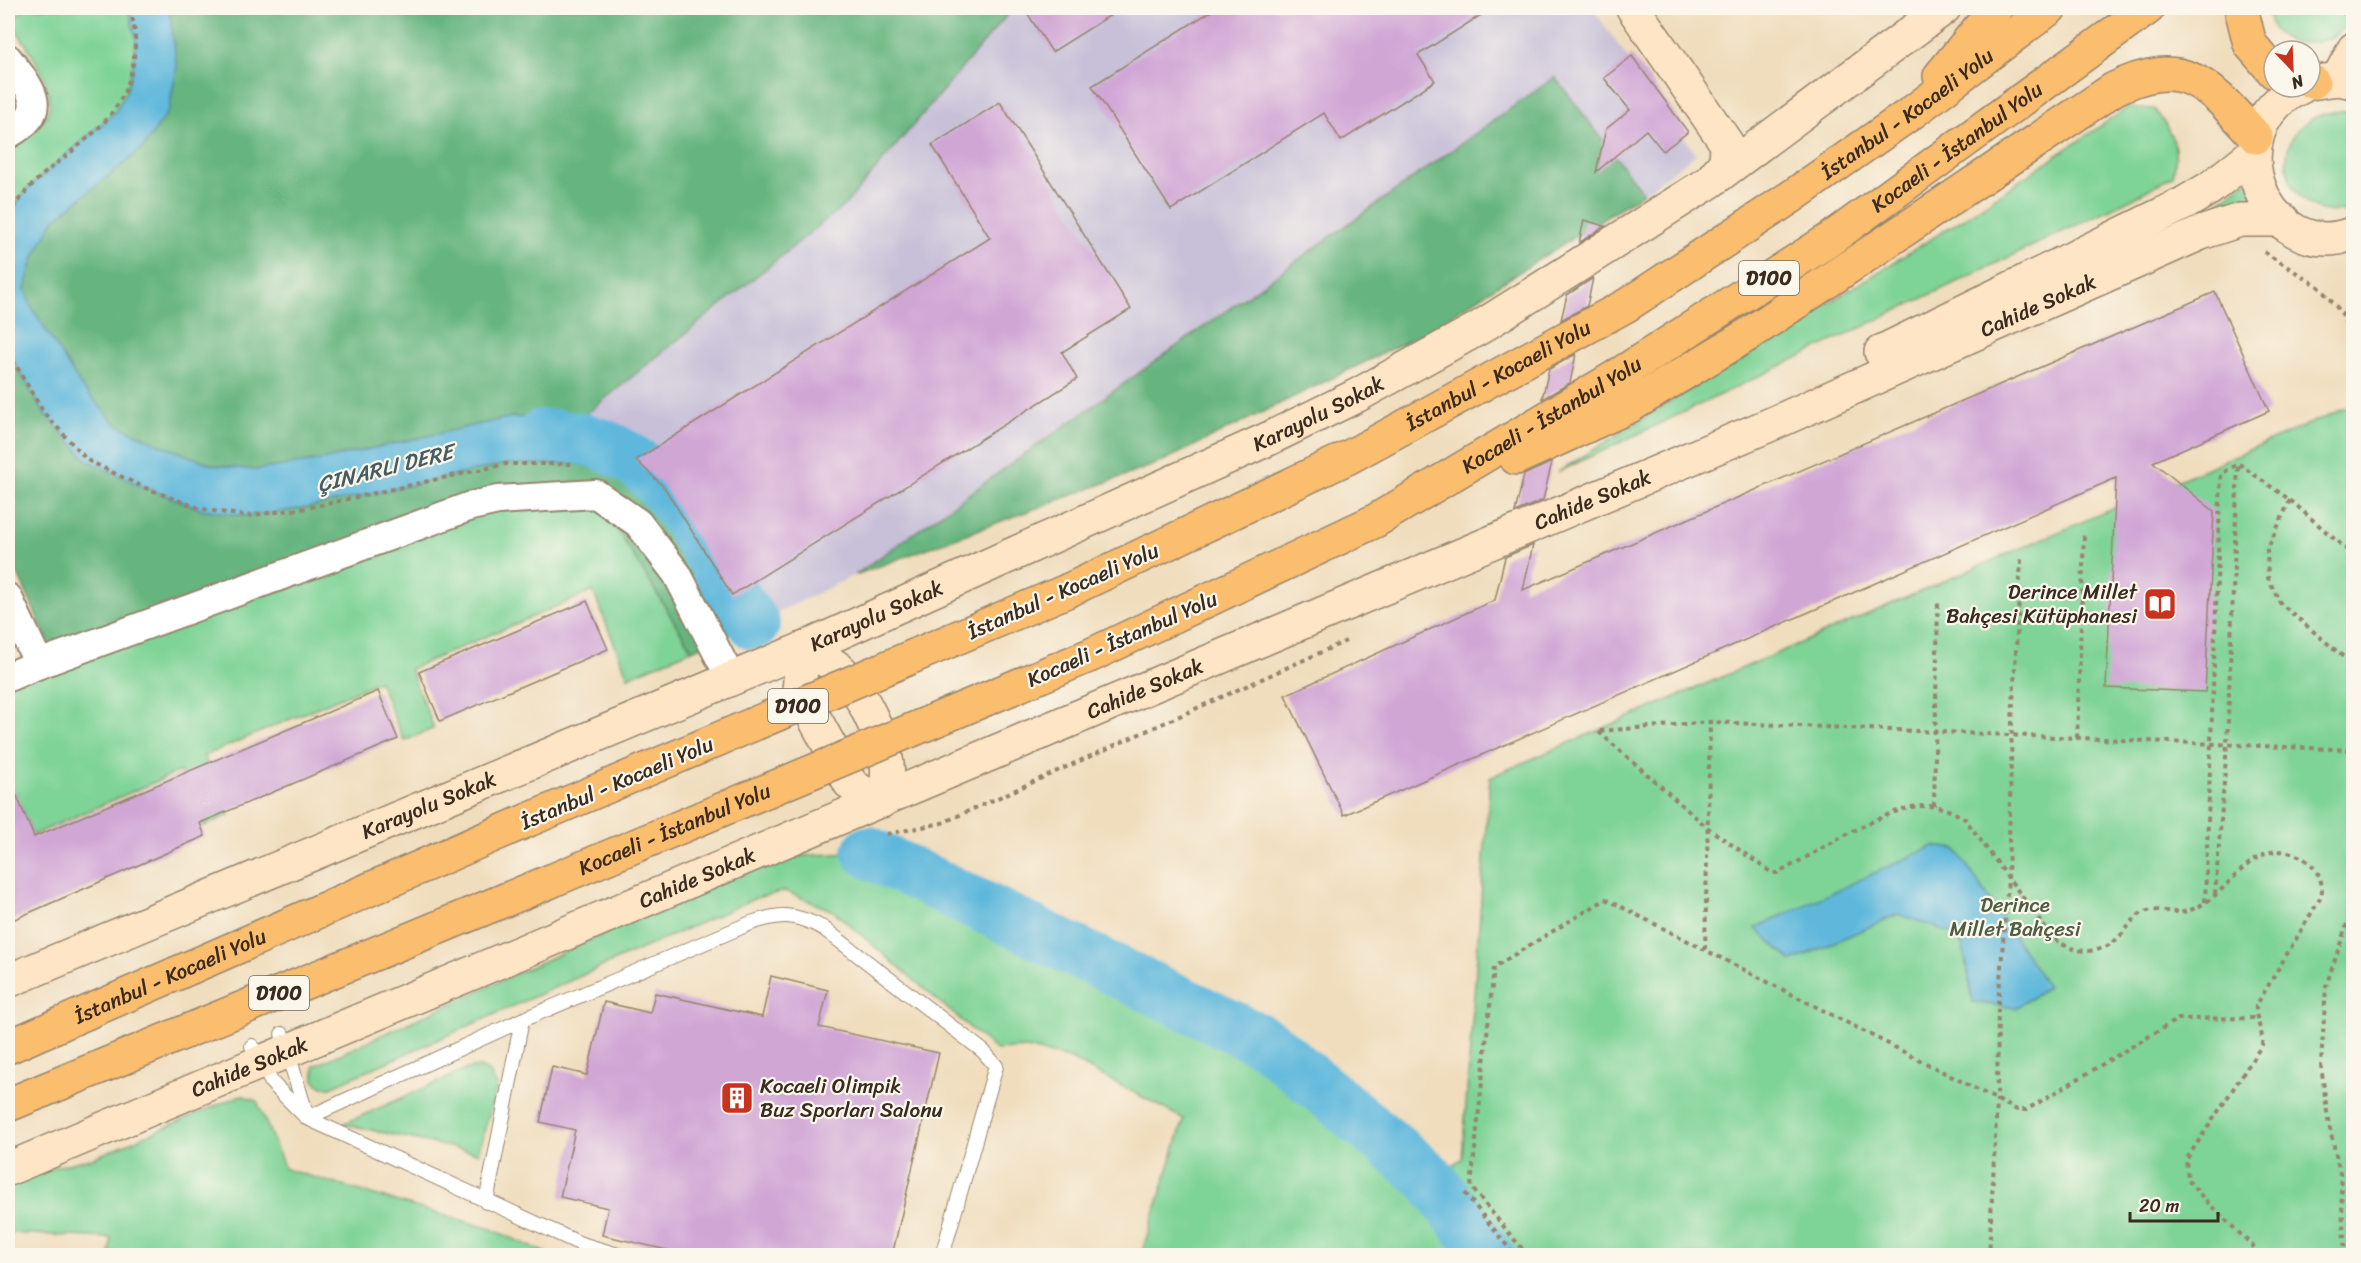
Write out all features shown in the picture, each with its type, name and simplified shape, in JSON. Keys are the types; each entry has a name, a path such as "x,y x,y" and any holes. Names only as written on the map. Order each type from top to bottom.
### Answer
{"highway":[{"path":"1914,111 1996,8"},
{"name":"İstanbul - Kocaeli Yolu","path":"8,1047 526,821 1069,590 1349,457 1627,305 1791,197 1914,111 2050,8"},
{"name":"Kocaeli - İstanbul Yolu","path":"8,1105 1091,656 1375,521 1614,378 1829,240 2148,8"},
{"path":"2241,8 2250,44 2262,58"},
{"path":"1375,521 1630,406 1749,334 2114,89 2133,80 2154,73 2192,79 2214,91 2255,145"}],"main road":[{"path":"1608,8 1707,146 1713,165 1711,181"},
{"path":"1633,8 1722,135 1728,153 1726,162 1711,181"},
{"name":"Karayolu Sokak","path":"8,981 803,649 1268,439 1356,396 1479,328 1711,181 1944,8"},
{"path":"2322,81 2354,49"},
{"path":"2282,99 2268,113 2255,145 2253,165 2259,187 2268,204 2297,231 2341,237 2354,261"},
{"path":"1722,135 1742,139 1790,124"},
{"name":"Cahide Sokak","path":"8,1145 270,1048 867,789 921,770 1767,407 2185,203 2210,188 2255,145"},
{"name":"Cahide Sokak","path":"8,1169 270,1048 867,789 1774,423 2201,233 2240,220 2283,220"},
{"path":"842,671 840,652 844,631"},
{"path":"798,690 803,649 829,661 842,671 858,694 872,721 867,789"},
{"path":"769,663 791,681 798,690 867,789"}],"street":[{"path":"8,59 32,89 34,103 32,117 8,134"},
{"path":"8,677 471,506 498,500 596,494 639,523 677,574 731,679"},
{"path":"8,598 39,664"}],"lane":[{"path":"307,1118 522,1020 769,917 787,915 805,919 823,928 982,1051 996,1065 942,1256"},
{"path":"486,1202 522,1020"},
{"path":"270,1048 272,1083 307,1118 581,1244 621,1256"},
{"path":"270,1048 307,1118"}],"path":[{"path":"8,216 26,190 115,112 127,90 134,60 136,38 128,8"},
{"path":"2238,464 2290,500 2354,556"},
{"path":"2205,902 2213,744 2221,474 2238,464"},
{"path":"2215,895 2227,745 2238,464"},
{"path":"2290,500 2267,550 2268,578 2280,603 2354,666"},
{"path":"2077,738 2084,534"},
{"path":"1989,1256 1997,1100 1998,1005 2002,919 2008,879 2012,735 2021,559"},
{"path":"1934,806 1938,602"},
{"path":"2263,1256 2206,1201 2188,1180 2186,1160 2262,1045 2263,1039 2255,1018 2256,1006 2321,897 2323,885 2321,878 2303,858 2295,854 2270,852 2258,857 2215,895 2188,911 2146,911 2109,945 2087,951 2067,948 2058,943 1965,819 1947,809 1919,806 1893,812 1778,873 1766,872 1708,828 1599,732 1710,722 2354,750"},
{"path":"1706,950 1710,722"},
{"path":"1528,1256 1471,1187 1494,967 1606,899 2017,1110 2026,1110 2178,1019 2255,1018"},
{"path":"2345,1256 2340,1173 2328,1120 2321,1065 2326,986 2354,903"},
{"path":"1465,1194 1515,1256"}],"shaded area":[{"path":"1013,8 1592,8 1696,154 1643,193 1424,333 1159,463 855,575 754,624 732,595 566,436 580,419 998,27"}],"green space":[{"path":"27,8 149,8 150,84 8,243 8,146 39,127 48,112 49,99 41,70 10,20"},
{"path":"149,8 1013,8 847,203 580,419 563,437 610,446 636,460 754,624 692,650 595,494 498,500 56,659 8,552 8,243 123,131"},
{"path":"2266,8 2353,8 2351,19 2344,29 2322,41 2286,39 2273,28"},
{"path":"1555,77 1643,193 1424,333 1159,463 855,575"},
{"path":"2127,108 2154,109 2166,125 2175,148 2173,176 2131,199 1558,472 1963,219"},
{"path":"2344,111 2353,114 2353,209 2328,211 2308,203 2294,188 2287,169 2288,149 2297,131 2316,117"},
{"path":"2247,181 2257,202 2192,222"},
{"name":"Derince Millet Bahçesi","path":"2353,405 2353,1255 1141,1255 1184,1119 1069,1058 1026,1048 996,1050 833,911 785,891 756,898 331,1087 322,1087 314,1080 314,1066 717,882 798,856 868,852 1268,1049 1430,1178 1462,1159 1490,777"},
{"path":"596,494 692,650 628,677 593,591 410,669 434,728 404,741 379,681 204,756 229,815 204,826 180,771 33,835 10,780 8,780 8,677 471,506"},
{"path":"479,1067 489,1071 497,1086 478,1153 343,1124 467,1069"},
{"path":"241,1095 257,1101 285,1169 491,1229 550,1255 129,1255 110,1254 111,1238 8,1233 8,1182 28,1173 93,1158"}],"water":[{"path":"128,8 169,8 177,67 169,110 143,148 54,220 33,259 25,289 32,308 81,386 116,424 163,446 213,465 255,470 316,461 512,417 580,419 567,436 610,446 636,460 667,489 754,624 737,631 676,527 656,499 608,471 578,464 506,464 307,508 246,516 201,509 143,487 87,460 44,413 8,352 8,216 26,190 115,112 127,90 134,60 136,38"},
{"path":"1933,846 1956,849 2048,987 2016,1008 1973,1002 1963,947 1957,935 1898,914 1792,961 1755,928"}],"building":[{"path":"1024,8 1122,8 1052,52"},
{"path":"1216,8 1492,8 1418,55 1435,81 1341,141 1324,113 1171,210 1092,86"},
{"path":"1632,56 1688,132 1663,151 1646,130 1596,172 1606,129 1630,110 1604,78"},
{"path":"1000,102 1131,309 1062,352 1077,379 732,595 664,487 636,460 990,238 932,145"},
{"path":"1584,220 1605,226 1579,243"},
{"path":"1593,278 1587,306 1561,320 1567,295"},
{"path":"2215,292 2269,411 2153,462 2214,511 2205,692 2106,688 2116,478 1344,815 1285,695 1495,600 1505,557 1533,545 1523,590"},
{"path":"1576,354 1570,383 1542,399 1549,369"},
{"path":"1552,462 1543,500 1515,512 1524,475"},
{"path":"587,601 608,649 440,721 419,672"},
{"path":"378,691 398,739 200,823 205,836 8,922 8,775 34,837"},
{"name":"Kocaeli Olimpik Buz Sporları Salonu","path":"771,976 828,990 819,1027 939,1053 892,1256 693,1256 602,1235 608,1208 560,1197 575,1130 540,1122 552,1067 587,1075 604,1002 650,1013 655,993 762,1017"}],"waterway":[{"name":"ÇINARLI DERE","path":"542,435 585,439 620,452 648,472 672,498 754,624"},
{"path":"868,852 1267,1043 1430,1178 1489,1256"}],"place":[{"name":"Derince Millet Bahçesi Kütüphanesi","path":"2160,604"},
{"name":"Kocaeli Olimpik Buz Sporları Salonu","path":"737,1098"}]}
